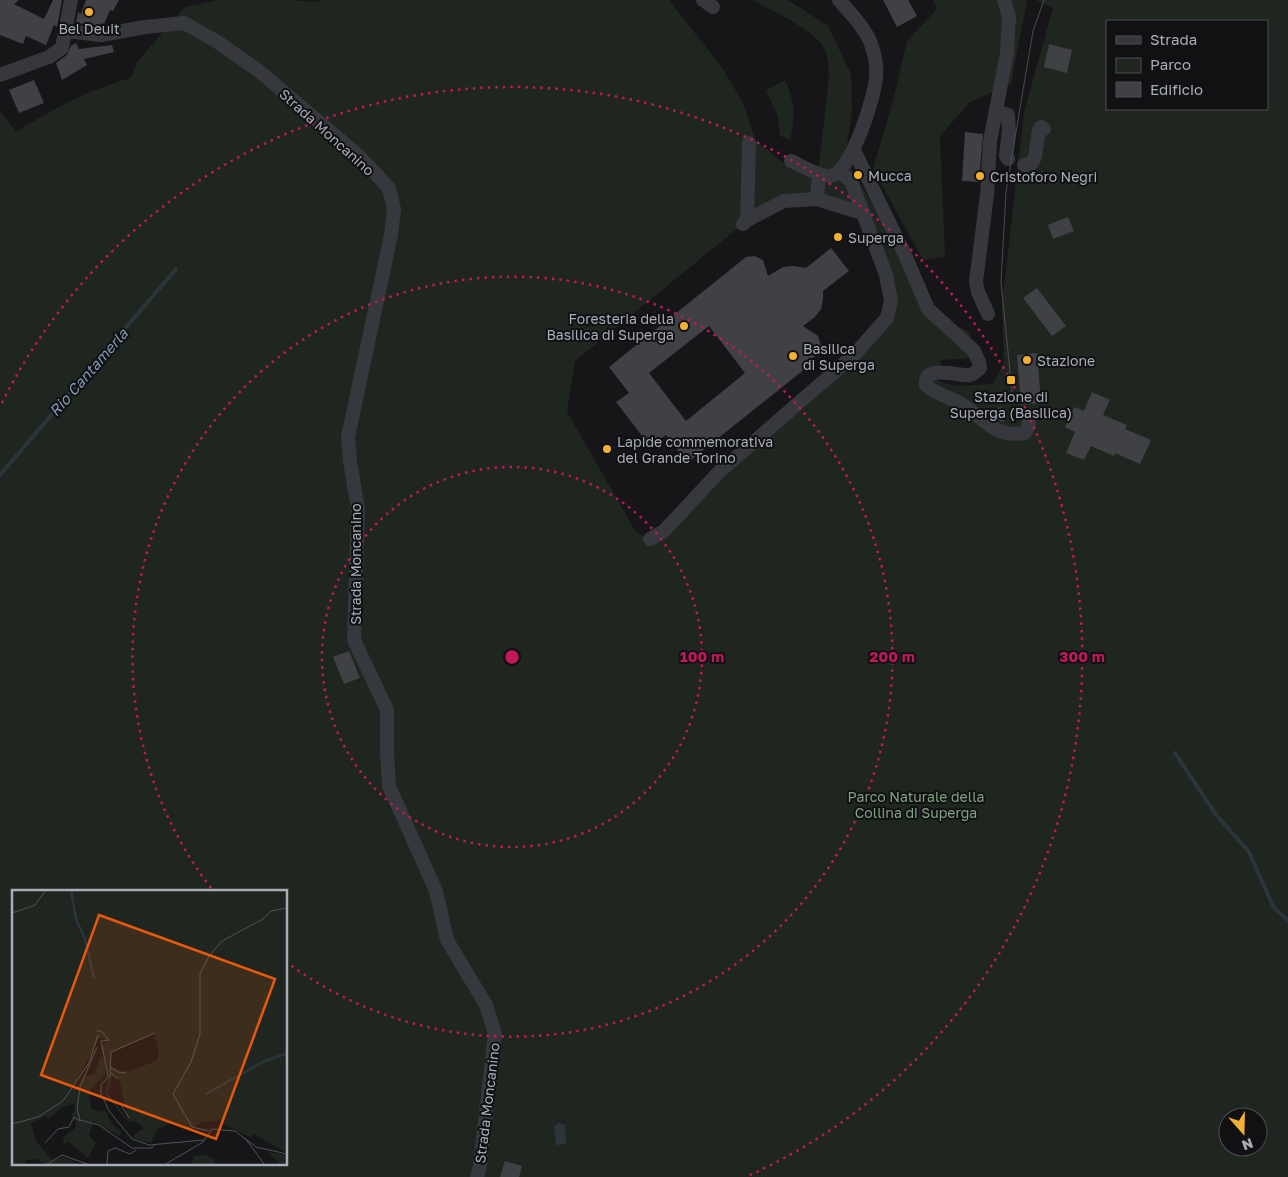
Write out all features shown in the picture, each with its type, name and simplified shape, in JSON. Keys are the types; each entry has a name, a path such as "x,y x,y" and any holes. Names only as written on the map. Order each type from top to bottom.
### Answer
{"street":[{"path":"0,75 50,57 62,48 71,0"},
{"path":"650,539 664,531 719,472 855,354 887,318 891,301 886,276 862,213 844,175 873,91 876,76 872,46 858,22 839,0"},
{"path":"988,314 978,292 976,281 987,195 990,141 1007,53 1009,17 1004,0"},
{"name":"Strada Moncanino","path":"66,32 101,35 145,27 184,23 216,41 258,71 359,156 388,188 394,209 391,235 348,437 358,509 354,640 387,710 389,786 436,891 447,940 486,1005 495,1034 480,1166 477,1177"},
{"path":"995,116 1002,113 1008,115 1009,130 1006,156 1008,159"},
{"path":"1024,165 1031,164 1035,157 1039,130 1041,127 1044,129"},
{"path":"749,143 745,222 784,201 817,199 862,213"},
{"path":"854,150 908,262 928,309 974,351 979,362 980,368 975,373 969,375 935,372 926,378 926,385 969,409 990,427 1014,434 1025,433 1029,421"},
{"path":"790,161 826,176 844,175"},
{"path":"817,199 819,174"}],"green space":[{"name":"Parco Naturale della Collina di Superga","path":"219,0 317,2 320,0 669,0 723,69 743,103 756,141 792,170 809,172 819,165 829,76 826,52 809,32 753,0 788,0 828,26 851,74 852,110 847,145 852,170 939,318 968,331 980,353 972,358 941,360 938,381 956,386 993,384 1004,362 1002,305 1024,112 1053,8 1036,0 1288,0 1288,1177 0,1177 0,111 16,132 72,100 131,78 137,62 185,7","holes":["817,199 862,213 886,275 887,318 650,539 636,532 567,412 575,361 743,224 784,201"]},
{"path":"933,0 1027,0 1011,84 970,102 940,136 945,257 923,260 873,169 894,97 907,41 937,9"},
{"path":"785,80 794,110 790,140 780,136 778,117 766,90"}],"shaded area":[{"path":"558,1123 565,1125 566,1144 556,1145 554,1127"}],"building":[{"path":"0,0 19,0 14,4 44,19 53,0 62,0 57,27 54,25 46,45 26,36 23,44 0,35"},
{"path":"86,0 119,0 113,11 110,10 104,24 101,23 100,26 76,23 78,12 81,14"},
{"path":"883,0 908,0 917,16 897,27"},
{"path":"76,43 79,49 112,45 114,52 84,59 87,65 62,80 56,63 67,55 71,46"},
{"path":"1049,44 1072,50 1067,73 1044,67"},
{"path":"34,80 44,103 19,113 9,90"},
{"path":"965,132 983,134 979,182 962,181"},
{"path":"1068,217 1074,231 1053,239 1048,225"},
{"name":"Basilica di Superga","path":"831,248 849,271 823,291 821,309 815,317 803,326 818,336 821,345 819,354 806,362 806,368 687,463 666,435 650,446 616,402 629,393 609,367 746,257 755,256 763,260 768,276 783,267 806,268","holes":["709,326 745,373 686,421 649,373"]},
{"path":"1037,288 1066,326 1052,336 1023,298"},
{"path":"1037,353 1041,403 1021,405 1017,355"},
{"path":"1092,392 1110,400 1103,415 1127,425 1125,429 1151,440 1140,464 1115,453 1114,456 1091,446 1084,460 1066,453 1075,432 1065,427 1074,407 1084,411"},
{"path":"1002,407 1004,422 984,410"},
{"path":"349,651 360,678 344,684 333,657"},
{"path":"505,1161 522,1166 519,1177 500,1177"}],"waterway":[{"name":"Rio Cantamerla","path":"0,475 176,269"},
{"path":"1175,753 1217,816 1249,852 1274,908 1288,920"}],"tram line":[{"path":"1012,392 1001,282 1006,192 1033,31 1044,0"}],"place":[{"name":"Bel Deuit","path":"89,12"},
{"name":"Mucca","path":"858,175"},
{"name":"Cristoforo Negri","path":"980,176"},
{"name":"Superga","path":"838,237"},
{"name":"Foresteria della Basilica di Superga","path":"684,326"},
{"name":"Basilica di Superga","path":"793,356"},
{"name":"Stazione","path":"1027,360"},
{"name":"Stazione di Superga (Basilica)","path":"1011,380"},
{"name":"Lapide commemorativa del Grande Torino","path":"607,449"}]}
